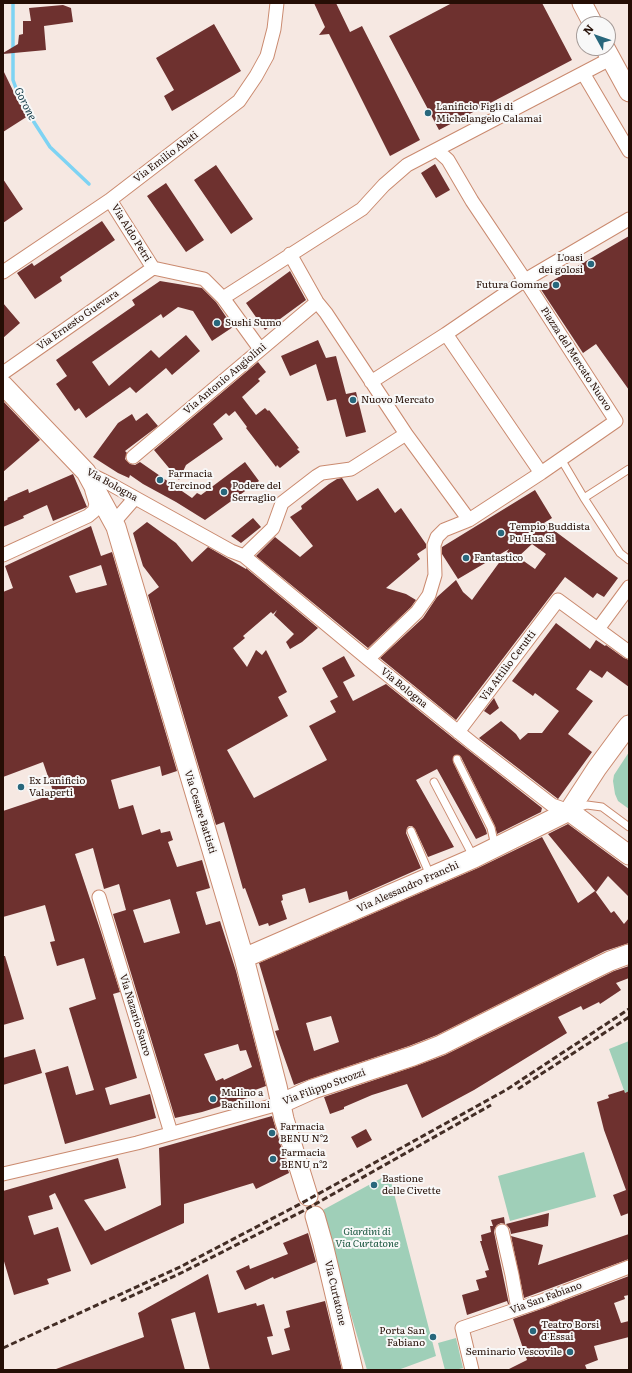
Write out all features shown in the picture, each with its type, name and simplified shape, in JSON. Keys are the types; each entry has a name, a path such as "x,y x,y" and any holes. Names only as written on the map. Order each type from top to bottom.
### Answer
{"street":[{"name":"Via Emilio Abati","path":"3,272 110,200 239,101 256,76 267,56 274,29 277,3"},
{"path":"582,3 589,16"},
{"path":"223,298 362,209 384,185 408,165 583,73 604,56"},
{"path":"610,56 629,92"},
{"path":"583,73 629,151"},
{"name":"Piazza del Mercato Nuovo","path":"368,659 417,612 429,595 436,575 434,545 437,537 444,530 469,520 541,473 616,421 472,201 448,160 437,150"},
{"name":"Via Aldo Petri","path":"110,200 153,268 204,279 223,298 260,349"},
{"path":"371,382 446,334 525,280 629,219"},
{"path":"290,254 317,302 326,313 406,434 469,520"},
{"name":"Via Ernesto Guevara","path":"3,373 153,268"},
{"name":"Via Antonio Angiolini","path":"133,457 317,302"},
{"path":"446,334 541,473"},
{"name":"Via Bologna","path":"3,385 86,472 231,551 244,556 458,732 470,745 552,806 584,802"},
{"path":"244,556 273,528 282,503 317,476 322,473 351,469 406,434"},
{"path":"3,555 88,516 94,511 96,504 86,472"},
{"name":"Via Cesare Battisti","path":"86,472 114,522 244,958 282,1103"},
{"path":"114,522 135,498"},
{"path":"629,587 598,629 629,652"},
{"name":"Via Attilio Cerutti","path":"458,732 558,600 598,629"},
{"path":"629,725 597,768 584,802 629,854"},
{"name":"Via Alessandro Franchi","path":"244,958 474,858 584,802"},
{"name":"Via Nazario Sauro","path":"98,897 170,1133"},
{"name":"Via Filippo Strozzi","path":"3,1174 137,1143 282,1103 313,1089 413,1056 441,1045 610,961 629,954"},
{"path":"282,1103 284,1119 308,1196"},
{"name":"Via Curtatone","path":"315,1216 353,1370"},
{"path":"502,1231 518,1309"},
{"name":"Via San Fabiano","path":"472,1370 462,1328 544,1300 629,1267"}],"lane":[{"path":"561,459 620,554 629,560"},
{"path":"584,498 629,469"},
{"path":"458,759 457,760 491,828 495,848"},
{"path":"597,768 584,802 602,807 629,827"},
{"path":"434,782 474,858"},
{"path":"411,831 431,877"}],"green space":[{"path":"629,752 629,809 618,801 615,794 613,781 614,775"},
{"path":"629,1041 629,1091 625,1093 609,1049"},
{"path":"584,1152 596,1197 510,1221 498,1176"},
{"name":"Giardini di Via Curtatone","path":"389,1174 436,1356 398,1370 367,1370 321,1211"},
{"path":"456,1338 463,1368 445,1370 438,1343"}],"building":[{"path":"314,3 336,3 350,32 362,26 420,140 390,156 329,34 319,35 325,27"},
{"path":"452,3 542,3 572,60 439,130 389,36"},
{"path":"63,5 71,8 73,22 44,26 46,50 3,54 18,44 19,35 23,34 23,21 31,21 29,8"},
{"path":"214,24 241,71 172,111 164,96 174,90 156,58"},
{"path":"3,70 18,101 28,116 3,132"},
{"path":"435,164 450,190 436,198 421,173"},
{"path":"216,165 253,219 231,234 194,180"},
{"path":"3,179 23,209 3,223"},
{"path":"166,183 204,240 186,252 147,196"},
{"path":"102,221 115,240 60,277 62,281 35,299 17,273 32,263 34,266"},
{"path":"629,236 629,390 596,344 583,353 540,288"},
{"path":"290,271 306,300 265,330 246,303"},
{"path":"160,281 202,288 216,302 233,327 212,341 193,311 178,307 163,318 161,314 92,362 109,386 151,350 159,358 186,335 200,351 172,375 166,368 136,393 130,387 86,418 79,408 75,411 56,384 67,376 56,360 135,305 132,300"},
{"path":"3,303 20,323 3,338"},
{"path":"318,340 326,358 336,356 346,394 356,392 366,432 346,437 336,399 327,401 316,364 290,376 281,356"},
{"path":"258,362 266,372 258,379 260,381 242,397 256,415 265,408 268,411 269,410 299,448 297,449 300,452 280,468 277,465 276,467 235,411 229,416 226,413 213,424 223,439 186,465 179,480 154,450"},
{"path":"3,401 40,440 3,472"},
{"path":"147,413 158,426 125,451 127,453 125,459 130,464 135,465 140,462 192,498 197,493 201,495 245,462 259,481 205,520 130,475 129,478 118,473 93,457 118,423 132,414 136,421"},
{"path":"73,474 87,507 53,521 47,505 23,516 24,518 3,527 3,502 8,499 7,498 28,489 29,493"},
{"path":"342,478 357,501 378,488 395,513 401,508 426,544 426,548 417,554 420,559 386,588 406,594 416,600 411,607 368,648 256,556 275,537 300,557 313,546 290,517 302,509 301,506 329,484"},
{"path":"535,490 552,518 544,523 618,578 604,597 597,593 593,598 565,577 456,720 380,658 423,618 437,597 456,580 463,592 472,600 509,549 458,579 442,554 442,547","holes":["532,544 546,554 535,569 518,557"]},
{"path":"253,518 261,527 241,543 231,536"},
{"path":"147,522 176,543 192,562 208,547 246,568 318,628 302,642 290,649 286,642 294,634 274,615 277,610 273,614 271,612 243,636 245,638 233,648 247,667 256,650 262,655 266,650 287,692 278,697 288,716 227,750 254,798 327,760 309,726 336,712 330,701 338,697 322,668 344,656 355,676 343,682 353,701 386,684 542,808 541,812 497,834 495,826 461,757 459,755 455,755 453,757 453,762 487,834 476,839 437,769 416,780 454,847 428,857 415,829 412,826 409,826 406,833 421,868 349,900 347,891 309,903 305,888 282,895 283,900 281,901 287,919 269,926 268,923 259,926 245,888 243,889 224,822 216,825 148,595 159,587 143,566 133,533"},
{"path":"91,526 101,556 112,552 177,771 162,776 160,766 111,780 119,809 133,805 142,835 160,829 161,833 170,831 173,840 168,842 177,867 202,860 210,888 196,892 206,925 220,921 236,971 266,1086 255,1090 257,1095 202,1112 175,1118 113,914 126,910 119,884 104,889 93,848 75,854 120,992 113,994 137,1078 105,1088 110,1105 150,1094 156,1118 65,1144 45,1073 68,1066 76,1095 94,1090 69,1008 96,999 84,958 57,966 50,942 55,941 45,905 3,917 3,811 54,794 43,762 3,777 3,592 13,588 5,566","holes":["101,565 107,585 76,593 69,576","170,899 180,933 144,943 133,910","238,1044 240,1051 246,1050 252,1067 224,1080 223,1078 216,1081 204,1054"]},
{"path":"556,623 590,649 596,640 629,660 629,687 607,671 602,678 590,670 576,689 593,701 568,734 592,752 558,799 479,738 501,721 516,734 520,740 528,733 542,733 559,711 535,693 533,696 512,681"},
{"path":"494,698 499,708 490,715 484,711"},
{"path":"568,824 629,869 629,897 608,876 596,892 548,834"},
{"path":"542,837 578,903 595,891 611,913 614,911 624,924 629,918 629,943 605,951 437,1035 294,1085 275,1031 279,1030 259,963 478,868","holes":["331,1016 339,1042 314,1051 306,1023"]},
{"path":"3,956 5,956 24,1019 3,1025"},
{"path":"629,966 629,978 616,983 621,990 600,1004 599,1002 583,1010 581,1006 558,1017 567,1033 474,1090 422,1118 407,1084 372,1095 344,1107 344,1109 330,1114 324,1097 445,1055 614,971"},
{"path":"35,1049 42,1073 3,1085 3,1058"},
{"path":"624,1090 625,1093 629,1091 629,1213 621,1216 613,1195 626,1190 604,1130 597,1102 609,1098 608,1095"},
{"path":"272,1116 289,1173 256,1189 253,1183 184,1204 184,1223 91,1265 55,1193 49,1196 53,1209 28,1216 34,1235 58,1227 71,1271 47,1279 49,1284 14,1295 3,1258 3,1191 118,1158 126,1188 84,1200 105,1231 161,1205 159,1148"},
{"path":"366,1129 372,1140 357,1148 351,1137"},
{"path":"549,1213 548,1226 511,1234 510,1229 506,1224"},
{"path":"504,1217 505,1224 501,1223 497,1225 494,1232 509,1304 507,1301 467,1315 462,1295 479,1290 476,1280 487,1277 485,1271 489,1270 480,1241 482,1241 481,1235 491,1232 490,1226 493,1226 491,1220"},
{"path":"308,1233 316,1262 274,1279 273,1277 245,1290 236,1271 249,1265 250,1269 288,1254 283,1243"},
{"path":"629,1234 629,1259 524,1298 511,1236 543,1245 538,1265"},
{"path":"208,1274 218,1313 256,1303 257,1306 264,1304 273,1336 267,1337 272,1355 290,1350 284,1329 290,1327 286,1311 325,1301 342,1370 210,1370 195,1312 171,1319 185,1370 56,1370 144,1337 138,1313"},
{"path":"629,1276 629,1295 624,1296 625,1299 614,1303 621,1323 629,1321 629,1337 594,1346 598,1360 585,1365 587,1370 507,1370 527,1360 513,1319"}],"waterway":[{"name":"Gorone","path":"13,3 13,80 21,102 50,147 89,184"}],"railway":[{"path":"3,1348 182,1266 300,1204 506,1090 629,1009"},
{"path":"518,1089 629,1017"},
{"path":"121,1301 183,1272 303,1211 491,1105"}],"place":[{"name":"Lanificio Figli di Michelangelo Calamai","path":"428,113"},
{"name":"L'oasi dei golosi","path":"591,264"},
{"name":"Futura Gomme","path":"556,285"},
{"name":"Sushi Sumo","path":"217,323"},
{"name":"Nuovo Mercato","path":"353,400"},
{"name":"Farmacia Tercinod","path":"160,480"},
{"name":"Podere del Serraglio","path":"224,492"},
{"name":"Tempio Buddista Pu Hua Si","path":"501,533"},
{"name":"Fantastico","path":"466,558"},
{"name":"Ex Lanificio Valaperti","path":"21,787"},
{"name":"Mulino a Bachilloni","path":"213,1099"},
{"name":"Farmacia BENU N°2","path":"272,1133"},
{"name":"Farmacia BENU n°2","path":"273,1159"},
{"name":"Bastione delle Civette","path":"374,1185"},
{"name":"Teatro Borsi d'Essai","path":"533,1331"},
{"name":"Porta San Fabiano","path":"433,1337"},
{"name":"Seminario Vescovile","path":"570,1352"}]}
